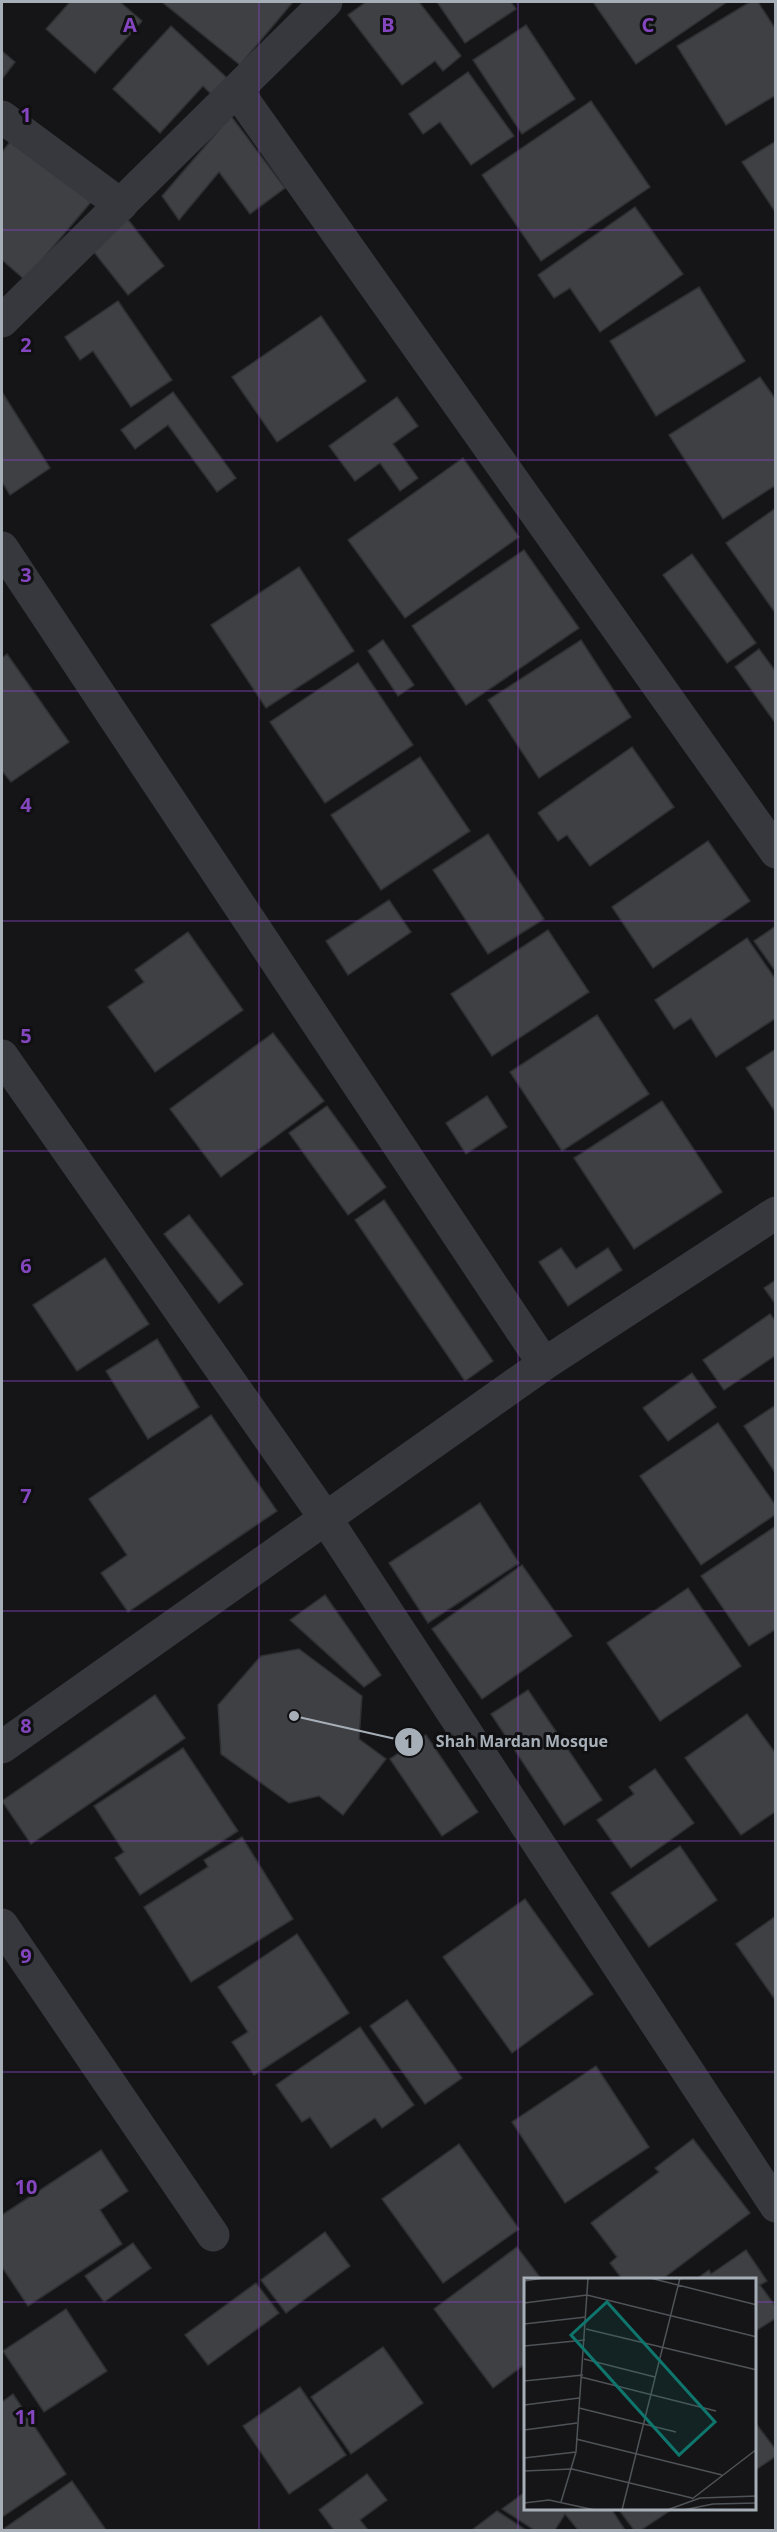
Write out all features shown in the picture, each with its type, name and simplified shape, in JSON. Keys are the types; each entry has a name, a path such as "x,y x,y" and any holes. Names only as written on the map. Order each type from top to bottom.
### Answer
{"street":[{"path":"2,321 326,2"},
{"path":"237,91 776,852"},
{"path":"2,117 121,205"},
{"path":"2,548 543,1364"},
{"path":"2,1056 326,1519 776,2205"},
{"path":"2,1747 543,1364 776,1213"},
{"path":"2,1925 213,2235"}],"building":[{"path":"70,2 120,2 142,21 95,73 46,29"},
{"path":"162,2 293,2 240,65"},
{"path":"366,2 419,2 461,56 443,71 435,61 402,85 348,15"},
{"path":"437,2 511,2 516,9 465,43"},
{"path":"593,2 727,2 636,64"},
{"path":"750,2 758,2 776,30 776,95 726,125 677,46"},
{"path":"526,25 575,99 522,134 473,60"},
{"path":"171,26 227,78 212,95 203,86 160,133 113,89"},
{"path":"2,51 15,62 2,79"},
{"path":"468,72 514,136 471,165 440,122 423,134 409,114"},
{"path":"591,101 650,187 541,261 482,175"},
{"path":"231,116 285,188 250,214 219,172 179,220 162,196"},
{"path":"13,138 91,202 25,280 2,260 2,152"},
{"path":"776,141 776,213 742,162"},
{"path":"635,207 683,274 600,332 570,288 554,298 538,275"},
{"path":"126,217 164,266 128,295 90,247"},
{"path":"699,287 745,361 656,416 610,341"},
{"path":"118,301 172,380 131,407 93,351 80,360 65,337"},
{"path":"321,316 366,381 277,442 232,377"},
{"path":"760,377 776,400 776,485 723,519 669,435"},
{"path":"2,392 50,468 10,495 2,482"},
{"path":"173,392 236,478 217,492 168,425 135,449 121,430"},
{"path":"397,397 418,426 393,444 418,478 400,491 380,463 355,481 329,446"},
{"path":"463,458 519,537 405,618 348,540"},
{"path":"776,508 776,614 726,543"},
{"path":"524,550 579,628 466,705 412,626"},
{"path":"692,554 756,643 727,663 663,575"},
{"path":"299,567 354,651 266,708 211,625"},
{"path":"383,640 414,685 398,696 368,651"},
{"path":"581,640 631,717 539,778 488,700"},
{"path":"759,649 776,672 776,724 735,667"},
{"path":"7,654 69,742 11,782 2,771 2,658"},
{"path":"358,663 413,745 325,803 270,722"},
{"path":"632,747 674,807 590,866 567,835 558,841 538,813"},
{"path":"420,757 470,831 381,890 331,815"},
{"path":"488,834 544,919 488,954 433,870"},
{"path":"708,841 750,901 653,968 612,907"},
{"path":"389,900 411,932 348,975 326,941"},
{"path":"776,926 776,972 754,941"},
{"path":"548,930 589,992 492,1056 451,994"},
{"path":"188,932 243,1010 155,1072 108,1007 144,982 135,970"},
{"path":"747,938 776,980 776,1018 716,1057 691,1018 674,1029 655,1000"},
{"path":"597,1015 649,1094 562,1151 510,1072"},
{"path":"273,1033 324,1101 221,1177 170,1109"},
{"path":"776,1049 776,1113 746,1068"},
{"path":"487,1096 507,1127 466,1154 446,1123"},
{"path":"662,1101 722,1192 634,1249 574,1158"},
{"path":"327,1106 386,1187 348,1215 289,1133"},
{"path":"384,1200 493,1361 465,1381 355,1220"},
{"path":"189,1215 243,1284 219,1303 164,1234"},
{"path":"561,1248 576,1269 608,1248 622,1270 568,1306 539,1262"},
{"path":"105,1258 149,1324 77,1371 33,1305"},
{"path":"776,1280 776,1305 764,1288"},
{"path":"770,1314 776,1322 776,1355 724,1390 703,1360"},
{"path":"157,1339 199,1407 148,1439 106,1371"},
{"path":"692,1373 716,1407 668,1441 643,1408"},
{"path":"776,1405 776,1474 744,1426"},
{"path":"211,1415 277,1511 128,1612 101,1573 127,1555 89,1499"},
{"path":"718,1423 776,1506 776,1514 701,1565 640,1476"},
{"path":"480,1503 519,1563 428,1623 389,1563"},
{"path":"776,1526 776,1629 749,1646 701,1576"},
{"path":"522,1565 572,1636 482,1699 432,1629"},
{"path":"688,1588 741,1666 660,1721 607,1643"},
{"path":"325,1595 381,1675 364,1687 290,1620"},
{"path":"299,1649 362,1696 359,1739 386,1759 343,1815 319,1796 289,1803 221,1754 218,1705 261,1656"},
{"path":"528,1690 602,1800 564,1825 491,1714"},
{"path":"155,1695 185,1738 31,1844 2,1801"},
{"path":"747,1714 776,1754 776,1811 741,1835 685,1758"},
{"path":"426,1735 478,1812 442,1836 390,1759"},
{"path":"183,1748 238,1831 140,1895 115,1858 124,1852 94,1806"},
{"path":"655,1769 694,1823 631,1868 597,1820 634,1794 629,1787"},
{"path":"242,1837 293,1919 191,1982 144,1907 208,1867 204,1860"},
{"path":"680,1846 717,1900 649,1947 611,1893"},
{"path":"525,1899 593,1994 512,2053 443,1957"},
{"path":"776,1916 776,2001 736,1944"},
{"path":"297,1934 349,2013 254,2075 232,2042 248,2032 218,1987"},
{"path":"407,2000 462,2078 425,2104 370,2026"},
{"path":"360,2027 414,2105 382,2128 375,2118 331,2148 310,2117 302,2122 276,2085"},
{"path":"596,2066 649,2147 565,2203 512,2122"},
{"path":"693,2139 750,2213 664,2278 621,2278 610,2263 617,2257 591,2223 659,2172 655,2168"},
{"path":"459,2144 519,2229 443,2283 382,2199"},
{"path":"101,2150 128,2191 100,2210 122,2244 28,2306 2,2267 2,2215"},
{"path":"325,2232 350,2266 286,2313 261,2280"},
{"path":"133,2243 151,2268 104,2302 85,2276"},
{"path":"517,2247 540,2278 524,2278 524,2365 493,2388 434,2309"},
{"path":"746,2250 767,2281 760,2285 776,2307 776,2318 756,2331 756,2278 698,2278 709,2270 711,2274"},
{"path":"256,2283 279,2313 208,2365 185,2335"},
{"path":"66,2309 107,2371 44,2412 3,2351"},
{"path":"383,2347 423,2403 351,2454 311,2397"},
{"path":"300,2387 346,2455 289,2494 243,2426"},
{"path":"13,2394 66,2474 2,2517 2,2402"},
{"path":"756,2424 776,2450 776,2456 756,2470"},
{"path":"367,2474 387,2500 360,2520 368,2530 334,2530 319,2510"},
{"path":"72,2481 106,2530 2,2530"},
{"path":"524,2493 524,2511 613,2511 625,2530 578,2530 565,2514 555,2530 534,2530 502,2509"},
{"path":"497,2511 526,2530 472,2530"},
{"path":"620,2511 670,2511 641,2530 634,2530"}],"place":[{"name":"Shah Mardan Mosque","path":"294,1716"}]}
